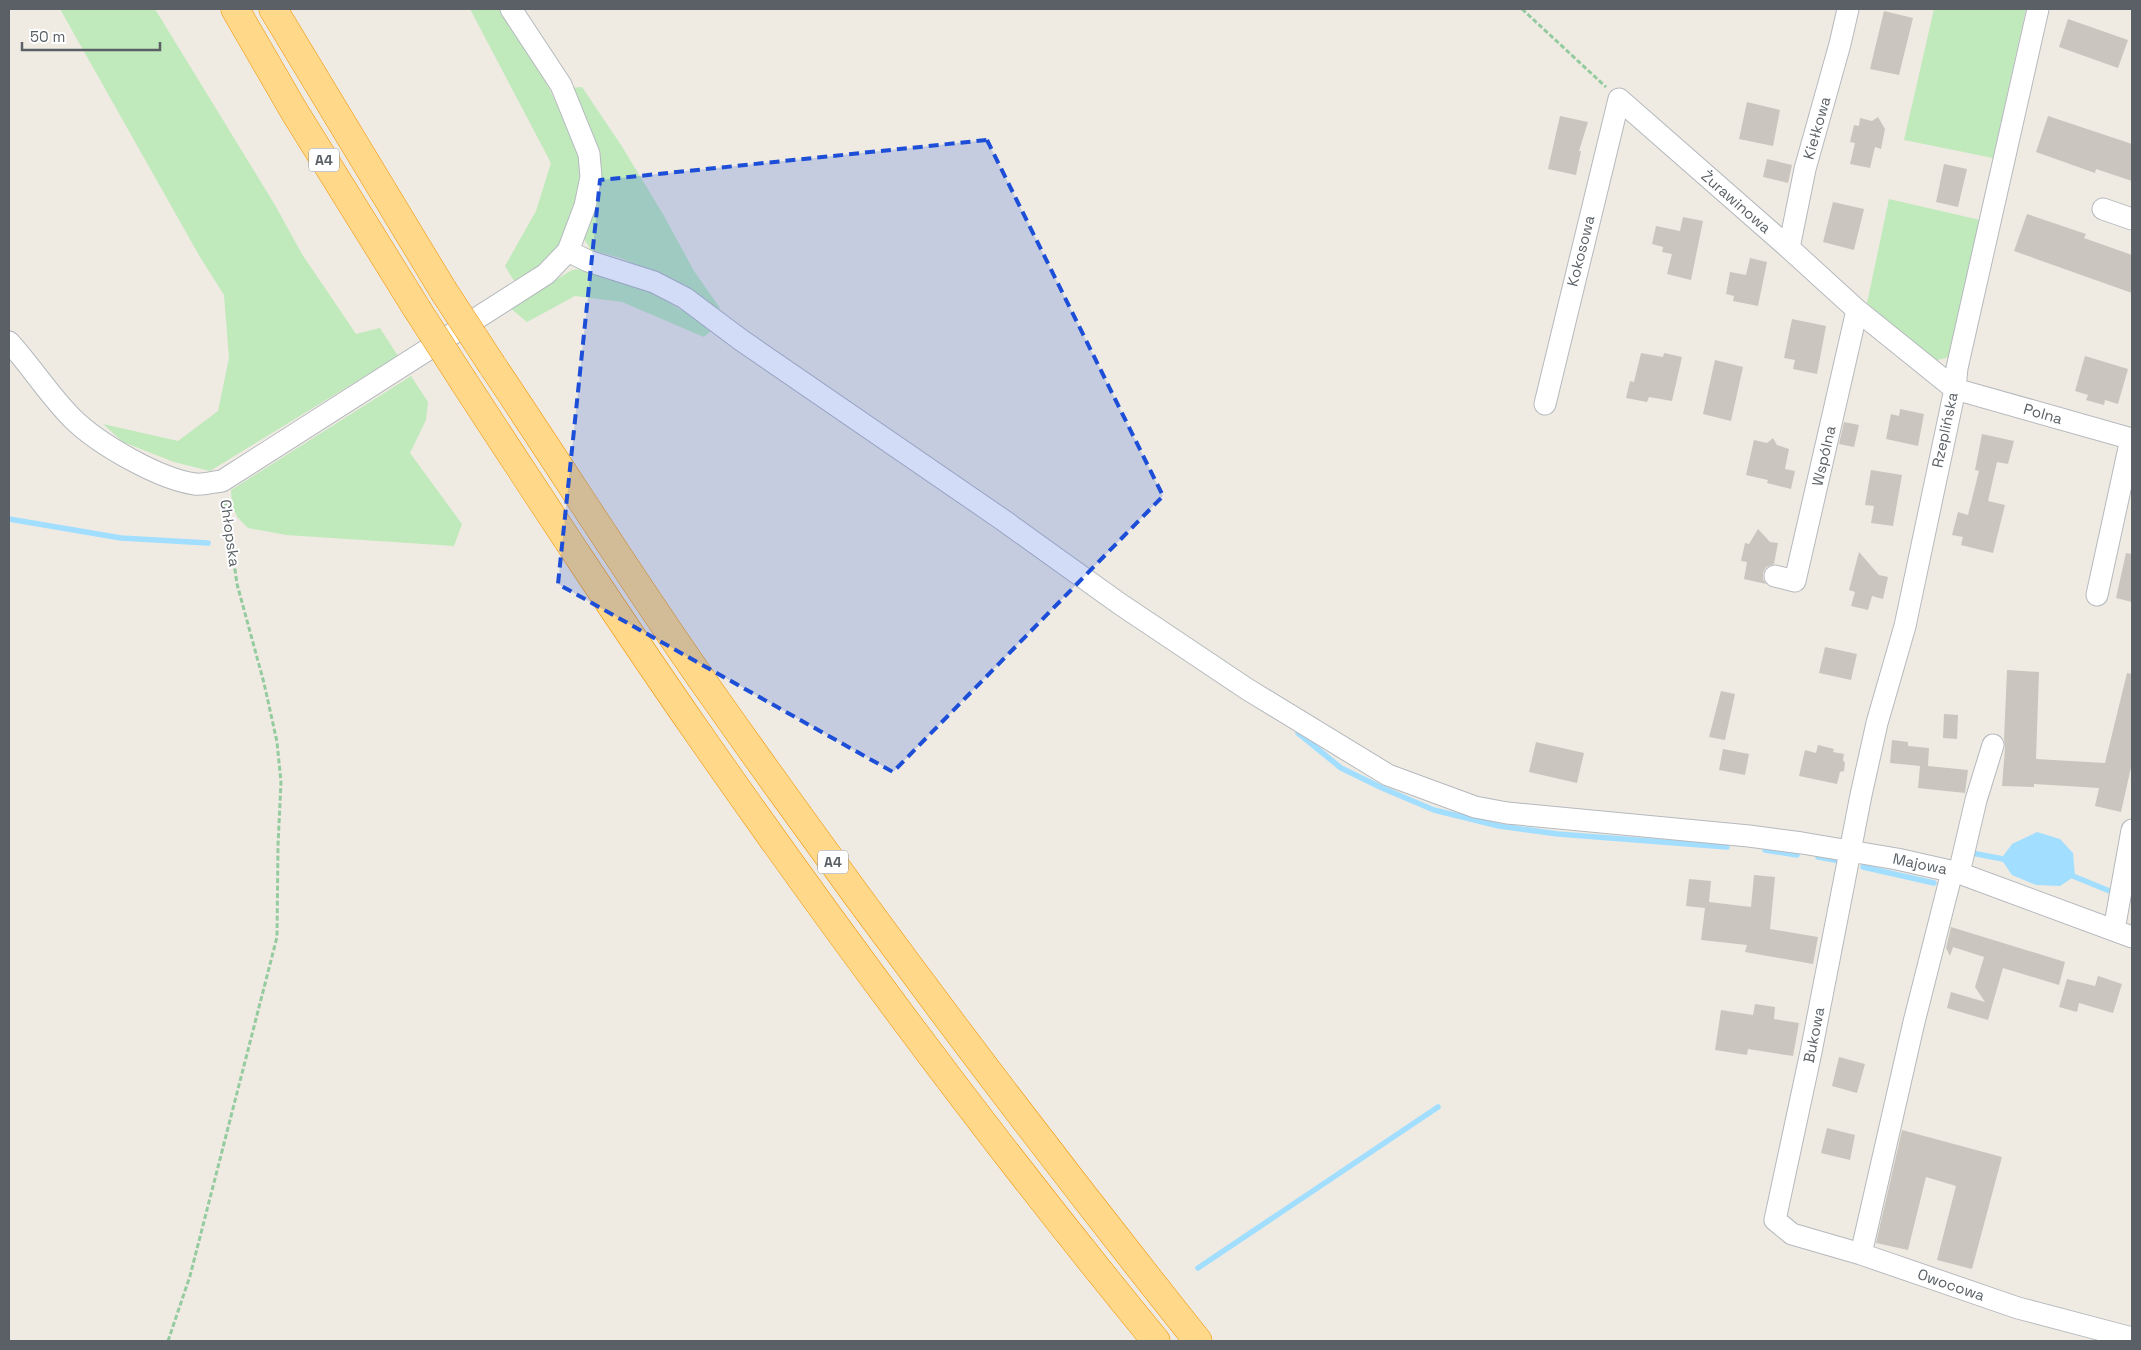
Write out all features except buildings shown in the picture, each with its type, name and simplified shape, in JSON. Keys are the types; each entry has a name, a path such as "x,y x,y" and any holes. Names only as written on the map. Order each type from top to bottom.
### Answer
{"highway":[{"name":"A4","path":"235,9 294,111 416,309 699,735 894,1006 1096,1268 1156,1341"},
{"name":"A4","path":"273,9 443,290 706,686 916,976 1077,1190 1198,1341"}],"street":[{"path":"222,481 546,274 568,251 585,206 590,178 589,154 560,85 511,9"},
{"name":"Kiełkowa","path":"1789,248 1805,169 1848,9"},
{"name":"Rzeplińska","path":"1849,850 1877,723 1905,626 1955,389 1957,368 2038,9"},
{"name":"Żurawinowa","path":"1619,99 1857,310 1955,389"},
{"name":"Kokosowa","path":"1545,404 1619,99"},
{"path":"2102,209 2132,220"},
{"name":"Majowa","path":"568,251 588,261 654,282 685,298 741,340 1003,520 1120,604 1247,689 1388,775 1443,797 1491,810 1535,816 1697,830 1849,850 1956,872 2123,934"},
{"name":"Wspólna","path":"1775,576 1795,581 1857,310"},
{"name":"Chłopska","path":"9,342 72,418 107,446 149,468 174,478 196,484 222,481"},
{"name":"Polna","path":"1955,389 2132,439"},
{"path":"2097,595 2132,439"},
{"path":"1861,1254 1914,1022 1993,745"},
{"path":"2123,934 2120,905 2132,830"},
{"name":"Bukowa","path":"1775,1220 1812,1043 1849,850"},
{"name":"Owocowa","path":"1775,1220 1792,1234 1861,1254 2018,1308 2132,1338"}],"path":[{"path":"1522,9 1619,99"},
{"name":"Chłopska","path":"168,1341 190,1276 277,937 281,782 277,742 264,683 237,584 232,536 222,481"}],"highlighted area":[{"path":"987,140 1163,496 893,772 558,584 600,180"}],"green space":[{"path":"60,9 155,9 275,205 302,254 356,334 380,328 398,356 210,471 174,462 123,442 103,424 178,441 218,411 229,358 224,295 200,257"},
{"path":"470,9 506,9 549,88 573,138 579,161 579,191 561,243 545,264 514,281 505,266 536,211 551,163"},
{"path":"1934,9 2026,9 1993,158 1904,140"},
{"path":"582,87 621,145 663,214 694,271 720,308 715,310 669,278 620,258 591,250 580,233 595,202 569,88"},
{"path":"1889,199 1980,220 1949,357 1934,361 1867,303"},
{"path":"587,268 646,289 713,329 704,337 622,302 575,296 527,322 510,308 572,270"},
{"path":"411,376 428,402 426,420 410,453 462,524 454,546 286,535 248,528 238,518 232,506 231,490"}],"water":[{"path":"2037,832 2060,839 2073,853 2075,876 2060,886 2036,885 2012,875 2001,859 2012,844"}],"waterway":[{"path":"9,519 121,538 208,543"},
{"path":"1298,733 1341,768 1434,810 1499,826 1558,834 1727,847"},
{"path":"1765,850 1797,855"},
{"path":"1972,853 2008,860"},
{"path":"1818,857 1840,861"},
{"path":"1863,867 1934,883"},
{"path":"2068,874 2112,892"},
{"path":"1198,1268 1438,1107"}]}
